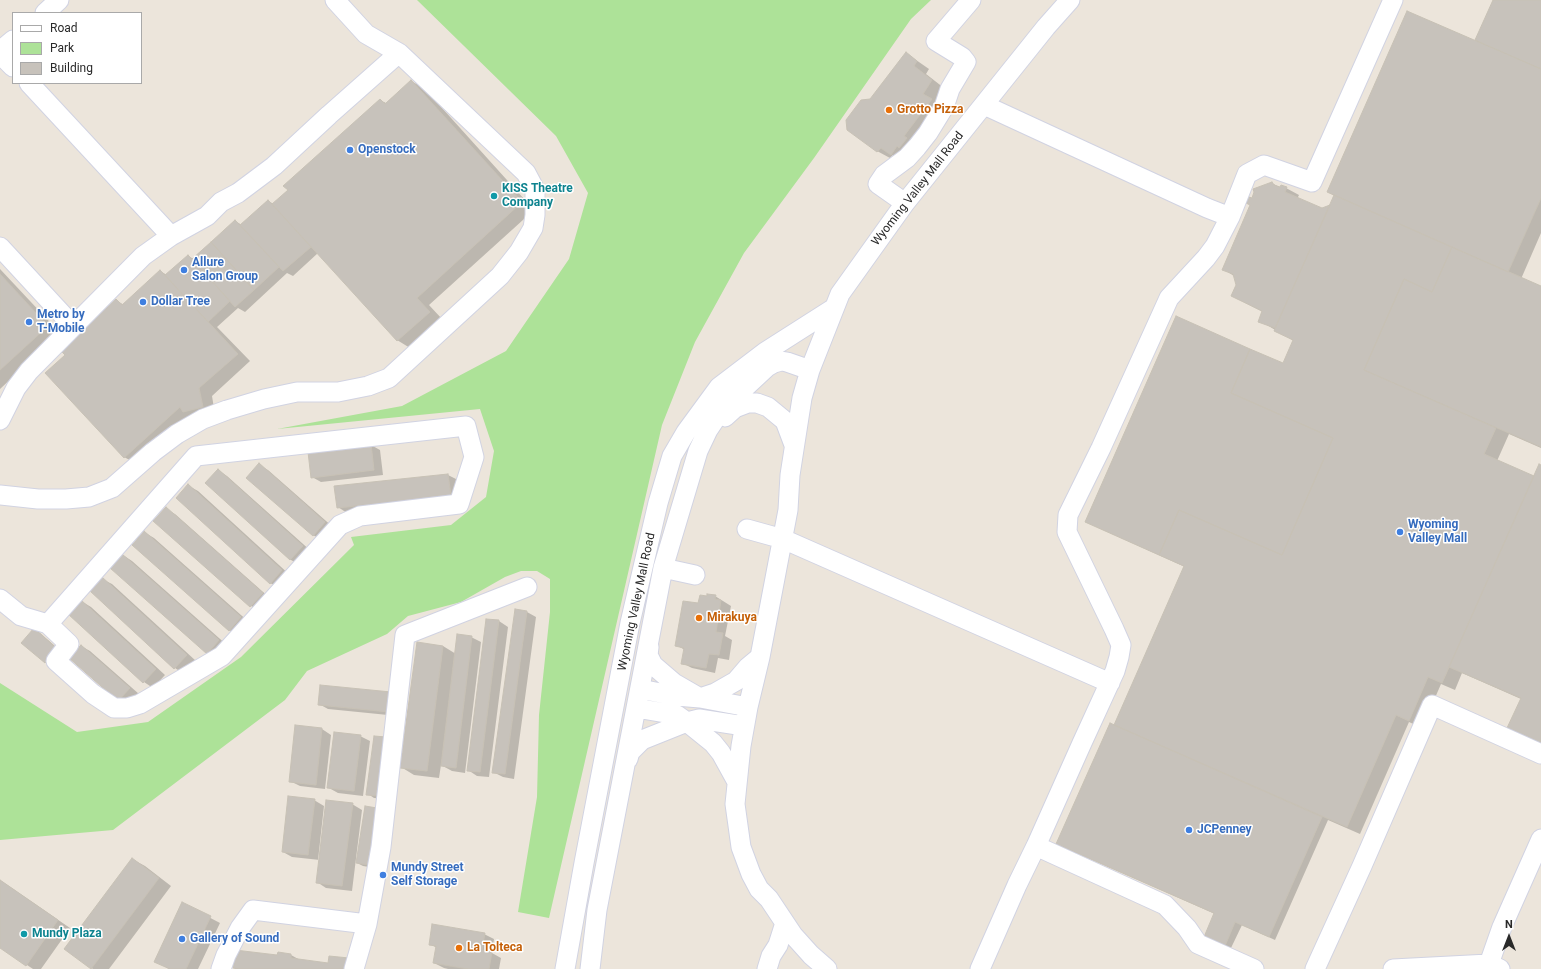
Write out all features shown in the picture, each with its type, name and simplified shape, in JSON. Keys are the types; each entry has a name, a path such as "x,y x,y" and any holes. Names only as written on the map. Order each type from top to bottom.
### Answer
{"street":[{"path":"46,12 58,0"},
{"path":"0,495 38,499 89,497 112,488 153,452 177,434 203,420 227,410 264,399 297,392 338,392 368,386 389,378 500,276 519,252 533,228 535,215 535,190 526,173 399,53 366,34 335,0"},
{"path":"905,203 878,184 884,175 907,158 924,138 944,107 950,89 966,62 962,57 936,41 972,0"},
{"name":"Wyoming Valley Mall Road","path":"827,969 810,955 784,923 769,899 759,889 743,855 735,804 744,726 760,657 788,510 790,475 802,398 810,370 840,294 905,203 1069,0"},
{"path":"980,969 1017,884 1036,846 1110,684 1120,657 1121,645 1066,532 1068,516 1101,448 1169,298 1206,258 1215,246 1230,217 1247,174 1264,165 1312,182 1392,0"},
{"path":"12,41 0,52 12,66"},
{"path":"0,420 16,388 29,371 143,256 171,236 207,216 221,202 238,193 274,166 329,114 399,53"},
{"path":"30,84 171,236"},
{"path":"984,105 1207,208 1230,217"},
{"path":"0,247 73,326"},
{"name":"Wyoming Valley Mall Road","path":"565,969 585,855 630,623 658,503 672,456 686,432 719,387 765,352 834,308"},
{"path":"698,451 708,430 718,415 767,367 774,362 781,361 810,370"},
{"path":"698,451 726,415 735,408 748,403 757,403 768,407 785,421 794,446"},
{"path":"0,599 21,616 48,624 69,644 56,661 93,694 114,708 127,708 140,704 222,656 340,525 360,516 459,504 474,457 466,426 196,456 48,624"},
{"name":"Wyoming Valley Mall Road","path":"590,969 597,910 663,568 698,451"},
{"path":"747,529 783,539 1110,684"},
{"path":"663,568 695,575"},
{"path":"354,969 367,924 381,847 405,635 527,587"},
{"path":"650,637 648,654 653,665 674,683 700,698 715,693 736,681 748,667 760,657"},
{"path":"640,689 748,707"},
{"path":"1315,969 1362,866 1432,705 1541,754"},
{"path":"636,708 677,715 687,722 713,743 721,753 737,782"},
{"path":"624,768 630,752 642,740 687,722 699,719 744,726"},
{"path":"1393,969 1495,967 1502,927 1541,839"},
{"path":"1036,846 1165,905 1187,928 1198,944 1254,969"},
{"path":"221,969 226,955 240,928 253,910 367,924"},
{"path":"767,969 771,956 778,945 784,923"}],"green space":[{"path":"417,0 931,0 911,19 814,158 744,253 695,342 662,425 549,918 518,912 537,797 539,715 550,612 550,579 537,571 521,571 505,577 461,602 408,616 387,634 307,671 285,700 113,830 0,840 0,683 77,732 148,722 241,657 354,545 351,537 451,525 486,497 494,451 480,409 277,429 402,406 506,351 569,259 588,193 556,136"}],"building":[{"path":"1493,0 1541,0 1541,69 1475,40"},
{"path":"1407,11 1541,69 1541,198 1508,272 1327,192"},
{"name":"Grotto Pizza","path":"906,52 917,61 914,66 932,80 923,94 932,99 904,136 907,138 899,148 897,146 891,155 881,148 877,152 847,130 846,120 861,100 870,99"},
{"path":"411,80 522,202 417,298 430,312 397,341 272,204 288,190 283,186 380,99 385,104"},
{"path":"1272,182 1274,185 1280,187 1281,185 1287,187 1285,192 1322,208 1330,205 1275,328 1258,322 1262,311 1231,296 1236,285 1233,274 1222,270 1250,205 1246,203 1249,197 1252,198 1254,192 1253,189"},
{"name":"Wyoming Valley Mall","path":"1334,195 1452,247 1432,292 1404,279 1364,370 1496,428 1484,454 1534,476 1442,683 1428,677 1409,721 1396,715 1347,827 1114,725 1184,566 1159,555 1179,510 1282,555 1333,438 1231,393 1250,349 1283,363 1293,340 1274,331"},
{"path":"268,200 311,247 283,271 240,225"},
{"path":"235,220 279,267 254,290 211,242"},
{"path":"211,242 254,290 235,307 192,259"},
{"path":"1452,247 1541,286 1541,447 1364,370 1404,279 1432,292"},
{"path":"188,255 230,301 208,322 165,275"},
{"path":"160,270 238,354 199,388 203,407 183,412 180,407 124,458 45,373 65,355 60,350 116,299 122,305"},
{"path":"0,274 48,326 0,370"},
{"path":"1176,316 1250,349 1231,393 1333,438 1282,555 1179,510 1159,555 1085,522"},
{"path":"371,444 374,470 311,478 308,452"},
{"path":"259,463 325,522 313,536 246,478"},
{"path":"1539,464 1541,465 1541,743 1507,728 1521,698 1449,667"},
{"path":"218,469 303,546 290,560 205,483"},
{"path":"448,474 451,496 337,508 334,486"},
{"path":"188,484 282,570 270,584 176,498"},
{"path":"166,507 263,593 250,607 153,521"},
{"path":"144,531 241,617 229,631 132,545"},
{"path":"122,554 219,640 207,654 110,568"},
{"path":"102,577 187,655 174,669 90,591"},
{"name":"Mirakuya","path":"707,594 716,595 715,599 721,600 716,632 723,633 719,655 709,654 706,668 681,664 684,648 675,646 683,601 698,603 700,595 707,596"},
{"path":"81,600 156,669 143,683 68,614"},
{"path":"515,609 527,611 505,774 492,773"},
{"path":"486,619 499,620 480,772 467,771"},
{"path":"34,628 57,649 45,663 21,643"},
{"path":"457,634 472,636 456,768 441,766"},
{"path":"417,642 443,646 427,771 400,768"},
{"path":"81,645 130,688 118,701 69,658"},
{"path":"320,685 391,692 389,712 318,705"},
{"name":"JCPenney","path":"1110,723 1322,817 1269,937 1235,922 1225,946 1204,937 1214,913 1056,844"},
{"path":"295,725 322,728 316,785 289,782"},
{"path":"334,732 361,735 354,791 327,788"},
{"path":"374,736 386,737 379,796 366,795"},
{"path":"288,796 315,799 308,855 282,852"},
{"path":"326,800 353,803 342,886 316,883"},
{"path":"365,806 377,808 369,865 356,863"},
{"path":"132,858 159,878 91,969 64,949"},
{"name":"Mundy Plaza","path":"0,880 58,920 26,966 0,948"},
{"name":"Gallery of Sound","path":"182,902 211,916 186,969 170,969 154,962"},
{"name":"La Tolteca","path":"432,924 485,933 482,950 492,952 489,969 468,969 433,963 436,946 429,945"},
{"path":"235,950 277,955 278,952 291,954 291,958 328,963 329,956 349,958 347,969 240,969 233,968"}],"place":[{"name":"Grotto Pizza","path":"889,110"},
{"name":"Openstock","path":"350,150"},
{"name":"KISS Theatre Company","path":"494,196"},
{"name":"Allure Salon Group","path":"184,270"},
{"name":"Dollar Tree","path":"143,302"},
{"name":"Metro by T-Mobile","path":"29,322"},
{"name":"Wyoming Valley Mall","path":"1400,532"},
{"name":"Mirakuya","path":"699,618"},
{"name":"JCPenney","path":"1189,830"},
{"name":"Mundy Street Self Storage","path":"383,875"},
{"name":"Mundy Plaza","path":"24,934"},
{"name":"Gallery of Sound","path":"182,939"},
{"name":"La Tolteca","path":"459,948"}]}
